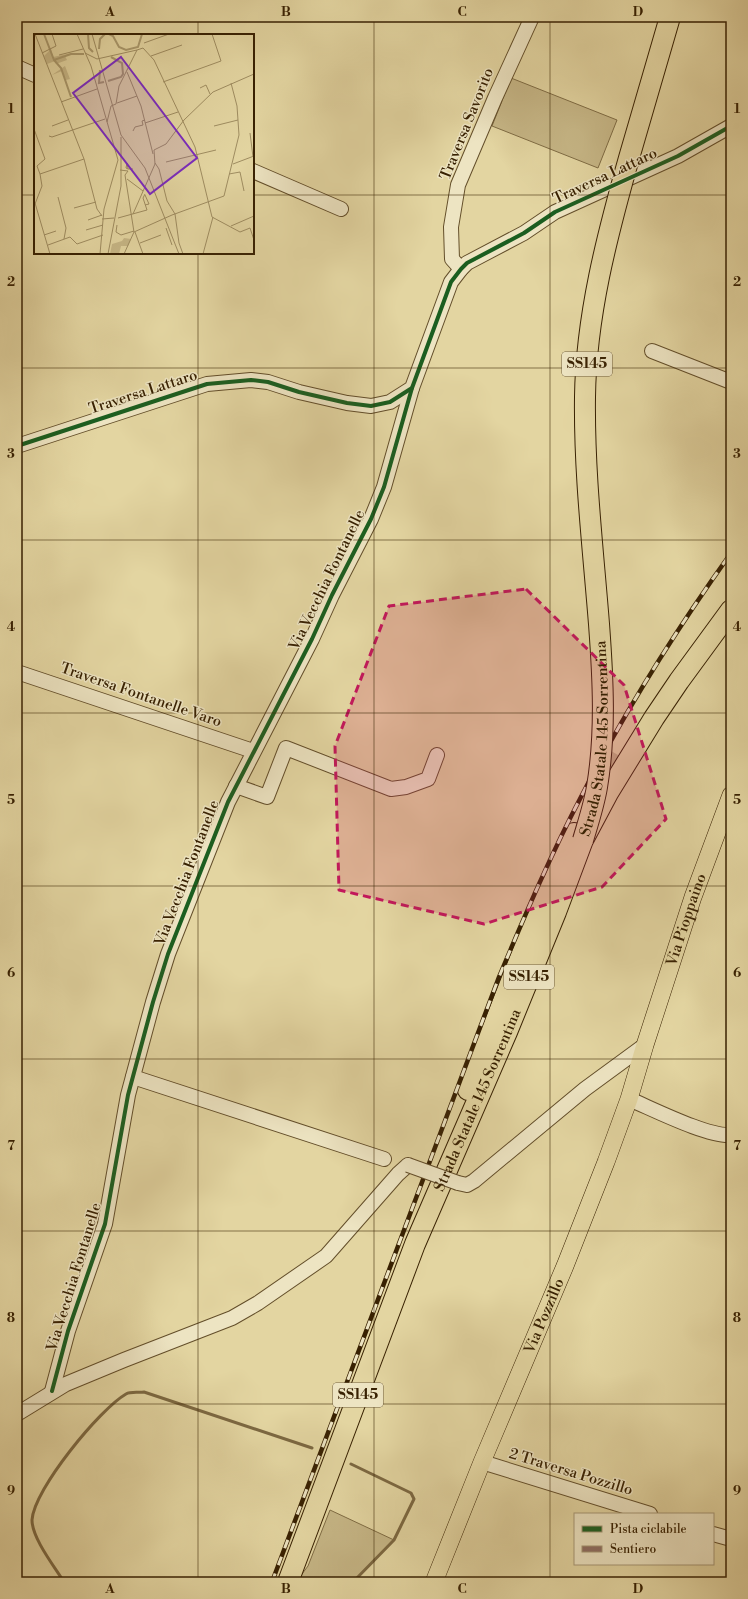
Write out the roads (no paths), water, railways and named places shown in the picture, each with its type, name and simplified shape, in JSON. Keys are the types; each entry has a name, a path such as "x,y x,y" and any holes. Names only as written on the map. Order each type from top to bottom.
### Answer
{"highway":[{"name":"Strada Statale 145 Sorrentina","path":"288,1582 412,1251 473,1113 540,951 597,788 603,720 601,652 585,436 585,395 589,343 596,294 605,249 670,17"},
{"path":"618,755 683,658 717,611 731,595"},
{"path":"430,1208 445,1155 489,1036 547,890 580,834 654,718 728,615"}],"main road":[{"name":"Via Pioppaino","path":"645,1045 693,897 731,795"},
{"name":"Via Pozzillo","path":"434,1582 482,1462 565,1266 629,1099 645,1045"}],"street":[{"name":"Traversa Savorito","path":"460,269 452,259 451,227 458,185 495,98 532,17"},
{"path":"17,67 34,75"},
{"name":"Traversa Lattaro","path":"17,446 207,384 251,380 268,382 306,394 346,403 371,406 390,402 412,388 451,282 460,269 467,263 524,233 555,212 678,156 731,126"},
{"path":"254,171 341,209"},
{"path":"652,351 730,384"},
{"name":"Via Vecchia Fontanelle","path":"52,1391 68,1331 100,1243 105,1224 123,1121 153,1002 168,954 214,836 236,786 312,639 332,595 371,519 384,487 412,388"},
{"name":"Traversa Fontanelle Varo","path":"17,672 253,751"},
{"path":"236,786 267,797 286,748 391,788 406,786 428,780 437,755"},
{"path":"17,1414 52,1391 124,1360 232,1318 258,1303 326,1256 398,1174 408,1165 458,1183 467,1184 474,1181 585,1089 645,1045"},
{"path":"134,1077 384,1159"},
{"path":"629,1099 695,1127 718,1134 731,1135"},
{"name":"2 Traversa Pozzillo","path":"482,1462 647,1513"},
{"path":"714,1534 731,1539"}],"waterway":[{"path":"64,1582 44,1552 33,1527 32,1520 36,1506 44,1489 56,1470 85,1432 115,1402 126,1394 144,1392 312,1448"},
{"path":"351,1464 411,1493 414,1499 394,1540 353,1582"}],"tunnel":[{"path":"596,793 618,755"}],"railway":[{"path":"272,1582 499,977 539,885 598,764 652,671 731,553"}]}
